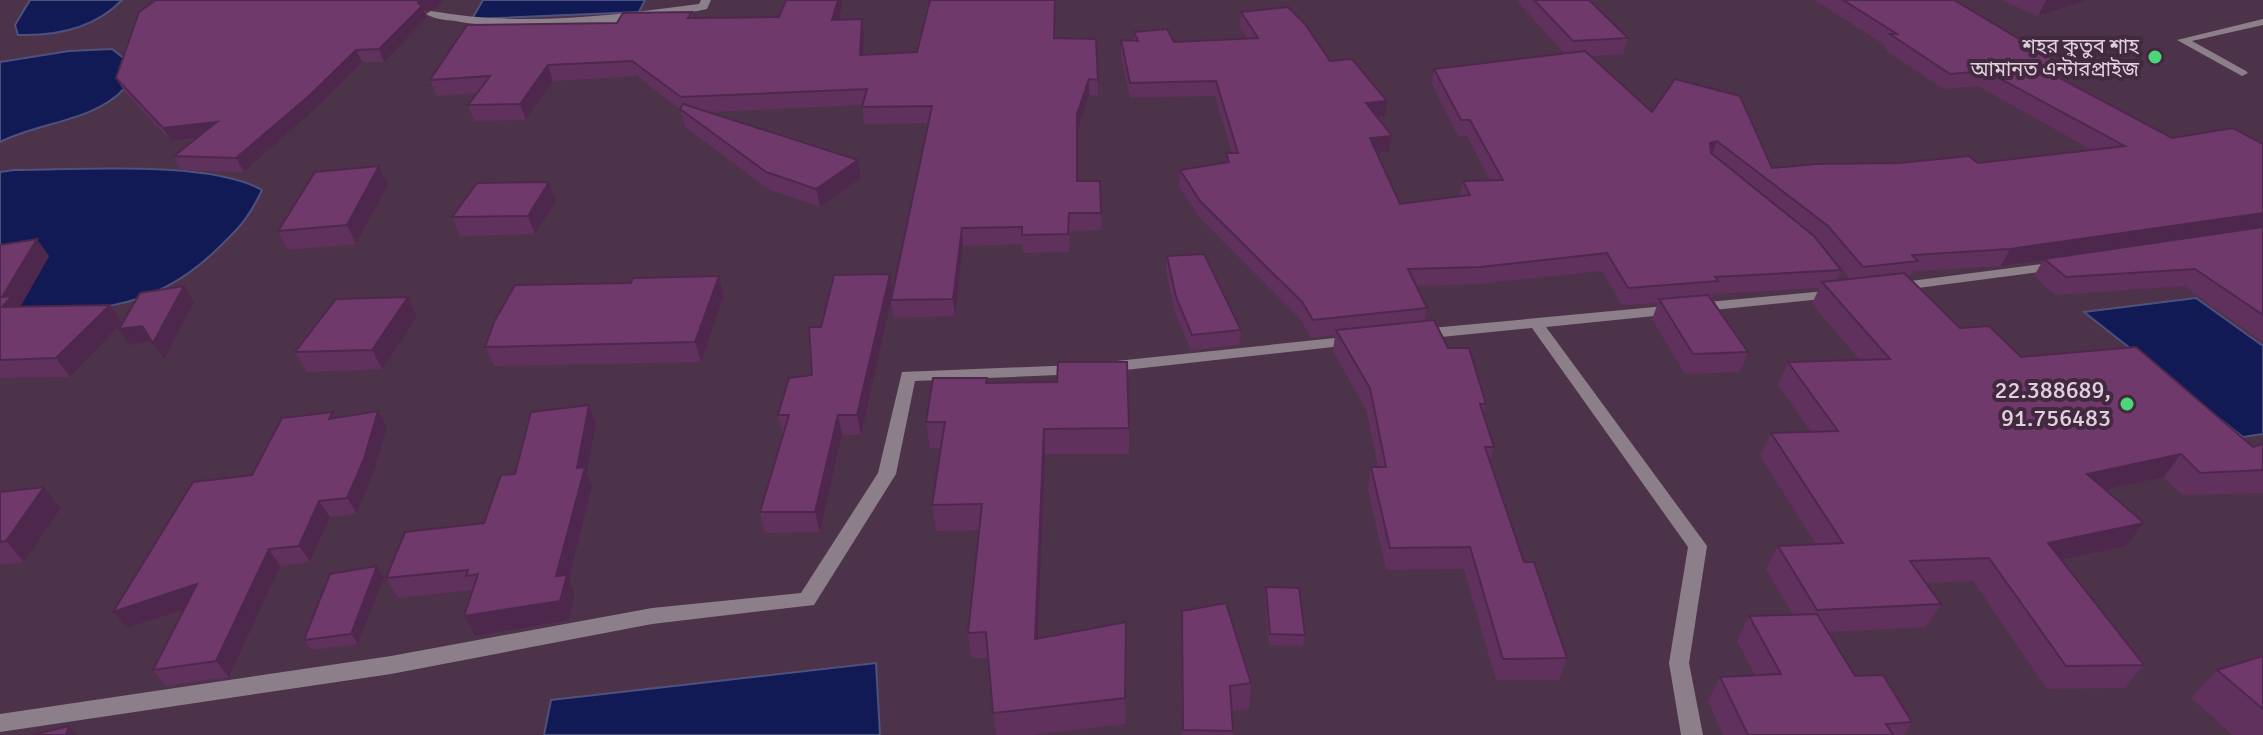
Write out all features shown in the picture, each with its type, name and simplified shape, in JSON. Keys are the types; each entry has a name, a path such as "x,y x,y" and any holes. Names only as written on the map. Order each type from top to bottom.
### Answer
{"street":[{"path":"431,14 475,24 570,24 703,7 706,0"},
{"path":"2242,73 2182,40 2263,22"},
{"path":"1881,289 2079,263"},
{"path":"1399,337 1850,293 1841,282"},
{"path":"1535,322 1698,546 1679,663 1692,735"},
{"path":"0,723 391,665 652,616 807,600 887,474 908,376 1083,370 1367,340"}],"shaded area":[{"path":"30,0 122,0 87,24 60,32 18,35 15,25"},
{"path":"483,0 645,0 639,12 472,19"},
{"path":"112,49 135,67 125,88 110,101 80,115 0,142 0,62 69,51"},
{"path":"177,170 210,174 262,190 247,217 229,238 189,273 164,288 114,305 60,310 0,308 0,172"},
{"path":"2196,298 2263,346 2263,434 2243,437 2084,312"},
{"path":"876,663 880,735 544,735 551,700"}],"building":[{"path":"156,0 419,0 422,6 379,49 356,50 310,95 236,158 174,156 217,122 163,128 116,78 139,12"},
{"path":"786,0 838,0 832,20 862,19 860,55 917,52 930,0 1055,0 1054,38 1096,39 1098,80 1089,79 1077,114 1077,181 1100,181 1101,213 1069,213 1068,234 1022,235 1022,227 962,228 953,299 891,300 932,106 862,107 867,89 681,97 632,61 548,65 520,104 468,105 490,76 430,80 467,25 617,23 623,13 692,12 688,18 779,17"},
{"path":"1534,0 1589,0 1628,38 1573,41"},
{"path":"1843,0 1954,0 2061,64 2037,66 2172,138 2233,128 2263,144 2263,213 2010,249 1912,255 1918,261 1863,267 1828,226 1717,141 1710,143 1711,153 1814,236 1841,270 1715,277 1718,281 1628,288 1607,253 1480,267 1408,269 1427,308 1313,320 1302,302 1200,201 1180,170 1229,162 1226,153 1238,153 1216,81 1130,83 1121,40 1138,41 1134,32 1167,29 1174,42 1258,38 1241,12 1288,7 1305,24 1330,61 1352,59 1387,101 1366,103 1392,136 1370,138 1400,204 1470,195 1463,181 1503,180 1470,120 1461,120 1434,69 1585,51 1652,112 1675,79 1740,96 1772,168 1899,163 1969,156 1978,163 2125,146 1986,71 1950,74 1890,34 1897,34"},
{"path":"683,104 858,160 816,189 766,172 680,109"},
{"path":"379,166 347,225 278,231 315,172"},
{"path":"549,182 528,216 452,217 477,183"},
{"path":"2263,227 2263,315 2195,269 2066,277 2044,259"},
{"path":"37,239 2,297 12,296 2,307 110,305 56,358 0,360 0,245"},
{"path":"1204,254 1241,330 1192,335 1176,297 1167,256"},
{"path":"1904,273 1960,328 1989,326 2021,357 2136,347 2253,447 2263,444 2263,470 2200,473 2181,454 2087,474 2144,523 2048,543 2144,665 2066,666 1989,558 1910,561 1941,604 1817,610 1778,546 1843,543 1771,433 1838,431 1788,362 1890,359 1822,282"},
{"path":"890,274 857,415 838,415 815,512 760,512 789,415 778,415 789,378 812,375 809,327 821,327 834,275"},
{"path":"719,276 695,342 485,347 494,322 515,285 631,283 633,278"},
{"path":"184,286 153,343 142,326 119,329 140,293"},
{"path":"1708,295 1748,352 1693,354 1659,299"},
{"path":"408,297 372,350 295,352 336,299"},
{"path":"1434,320 1448,348 1469,348 1486,404 1480,404 1494,447 1485,447 1524,562 1534,562 1567,658 1503,659 1470,547 1390,548 1371,467 1386,467 1370,388 1336,330"},
{"path":"1058,362 1127,362 1129,428 1044,429 1035,639 1126,622 1125,698 993,713 986,632 968,633 982,504 932,505 945,422 926,422 933,378 987,378 986,383 1057,382"},
{"path":"589,405 577,468 585,467 556,576 567,575 560,601 464,616 478,574 466,576 468,570 386,578 405,532 484,523 501,475 515,474 531,412"},
{"path":"378,411 364,459 347,498 319,501 299,546 269,549 216,661 153,670 197,584 113,612 193,482 252,475 282,418 333,412 329,419"},
{"path":"44,487 6,541 0,542 0,492"},
{"path":"377,566 351,634 304,640 330,574"},
{"path":"1266,587 1299,588 1305,635 1270,634"},
{"path":"1226,603 1251,683 1230,686 1233,731 1183,730 1182,611"},
{"path":"1817,614 1855,676 1883,675 1912,722 1886,724 1893,735 1748,735 1720,677 1781,674 1749,616"},
{"path":"2263,656 2263,709 2217,670"},
{"path":"69,726 66,735 32,735"}],"place":[{"name":"শহর কুতুব শাহ আমানত এন্টারপ্রাইজ","path":"2155,57"},
{"name":"22.388689, 91.756483","path":"2127,404"}]}
